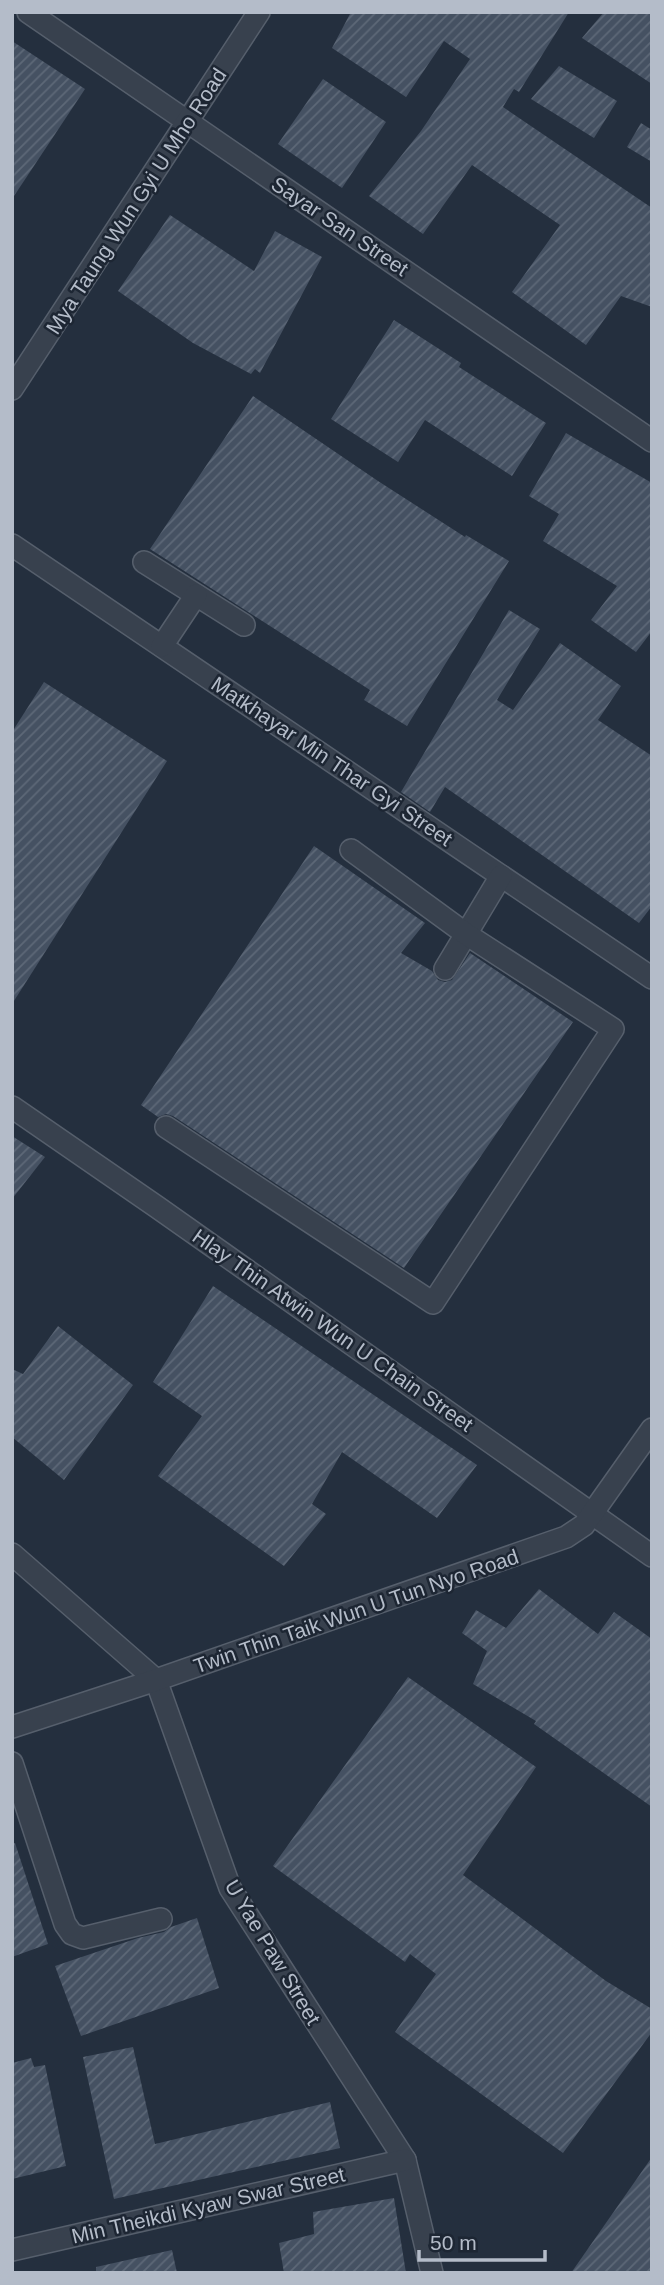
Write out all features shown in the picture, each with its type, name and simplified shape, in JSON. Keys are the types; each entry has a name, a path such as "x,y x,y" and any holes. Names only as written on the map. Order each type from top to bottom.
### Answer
{"street":[{"name":"Sayar San Street","path":"28,12 187,124 652,441"},
{"name":"Mya Taung Wun Gyi U Mho Road","path":"12,389 260,12"},
{"name":"Matkhayar Min Thar Gyi Street","path":"12,545 652,978"},
{"path":"144,562 244,625"},
{"path":"162,646 196,595"},
{"path":"166,1127 433,1303 613,1029 466,934 351,850"},
{"path":"445,969 501,876"},
{"name":"Hlay Thin Atwin Wun U Chain Street","path":"12,1107 652,1556"},
{"name":"Twin Thin Taik Wun U Tun Nyo Road","path":"12,1727 156,1680 566,1537 584,1525 593,1514 652,1429"},
{"name":"U Yae Paw Street","path":"12,1555 156,1680 230,1888 405,2160 432,2273"},
{"path":"12,1763 65,1924 72,1934 83,1938 161,1919"},
{"name":"Min Theikdi Kyaw Swar Street","path":"12,2250 405,2160"}],"building":[{"path":"351,12 569,12 519,92 514,89 503,107 652,208 652,307 621,296 586,345 512,292 560,225 472,165 423,234 369,196 421,131 470,59 444,41 406,97 332,48"},
{"path":"604,12 652,12 652,84 582,38"},
{"path":"12,41 85,89 12,199"},
{"path":"559,66 617,101 594,138 531,99"},
{"path":"323,79 386,122 342,188 278,144"},
{"path":"641,123 652,130 652,162 627,147"},
{"path":"170,215 254,271 275,231 322,257 260,373 255,369 251,374 193,343 118,291"},
{"path":"394,320 461,363 459,367 546,423 512,476 425,420 398,462 331,419"},
{"path":"253,396 378,481 465,537 466,535 509,561 407,726 364,700 370,690 150,549"},
{"path":"566,433 652,483 652,631 636,652 591,620 617,586 543,541 559,514 529,496"},
{"path":"509,610 540,629 497,700 513,710 560,643 621,686 598,720 652,756 652,906 639,923 445,787 430,812 401,792"},
{"path":"44,682 167,761 12,1004 12,732"},
{"path":"314,846 425,923 401,953 432,971 438,980 452,980 470,953 573,1022 404,1268 173,1116 166,1114 158,1117 141,1105"},
{"path":"12,1136 45,1157 12,1199"},
{"path":"213,1286 477,1465 437,1518 342,1452 312,1504 326,1514 284,1566 158,1476 202,1416 153,1382"},
{"path":"58,1326 133,1385 64,1480 12,1437 12,1369 23,1374"},
{"path":"539,1589 598,1634 614,1612 652,1639 652,1807 534,1724 536,1721 473,1684 487,1651 462,1633 476,1610 506,1628"},
{"path":"408,1677 536,1767 463,1875 606,1981 652,2009 652,2032 563,2153 395,2032 436,1974 410,1954 405,1962 273,1866"},
{"path":"15,1843 48,1944 12,1957 12,1844"},
{"path":"197,1918 219,1988 81,2036 55,1966 164,1932"},
{"path":"133,2047 155,2144 330,2102 340,2148 114,2199 83,2057"},
{"path":"31,2058 34,2067 45,2065 66,2166 12,2179 12,2063"},
{"path":"652,2157 652,2273 571,2273"},
{"path":"394,2198 406,2273 284,2273 279,2243 314,2234 313,2212"},
{"path":"172,2250 177,2273 96,2273 96,2267"}]}
